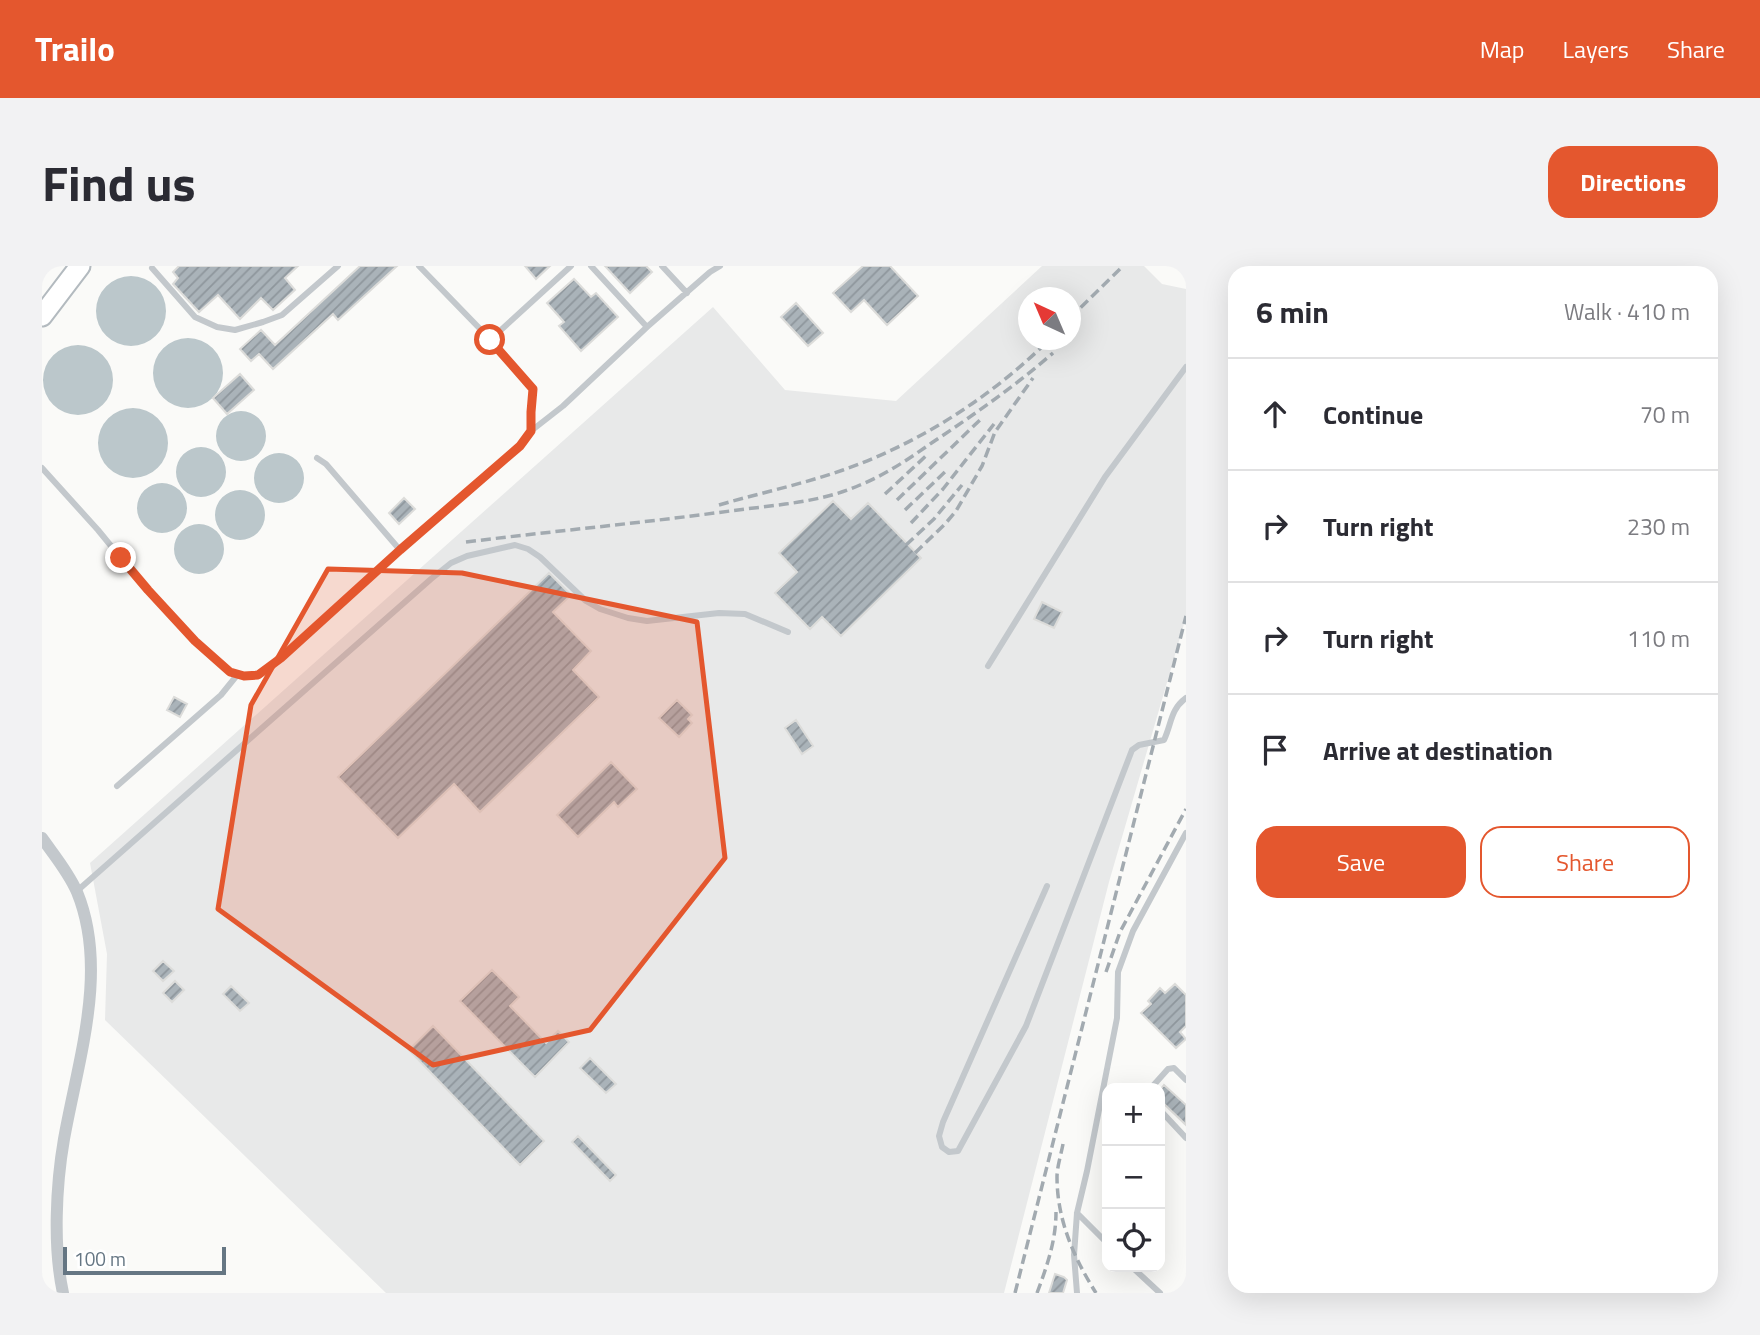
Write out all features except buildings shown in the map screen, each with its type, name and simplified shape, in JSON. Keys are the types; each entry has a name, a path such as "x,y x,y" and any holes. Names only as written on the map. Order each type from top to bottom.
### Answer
{"main road":[{"path":"42,316 80,266"}],"street":[{"path":"42,838 77,891 88,931 90,980 87,1020 58,1189 58,1256 63,1293"}],"lane":[{"path":"152,268 195,317 217,327 235,330 282,315 338,266"},
{"path":"419,266 533,389 531,431"},
{"path":"490,340 570,266"},
{"path":"591,266 647,327"},
{"path":"662,266 687,293"},
{"path":"42,468 195,641 230,672 244,676 258,675 520,446 531,431 563,406 647,327 720,266"},
{"path":"988,666 1105,477 1186,367"},
{"path":"317,458 326,464 400,550"},
{"path":"77,891 431,579 451,563 467,556 515,545 528,549 586,601 600,609 628,618 647,621 719,613 745,614 788,632"},
{"path":"117,786 221,695 238,674"},
{"path":"1047,886 943,1122 939,1136 942,1147 949,1152 958,1151 1026,1026 1132,750 1139,745 1164,740 1174,710 1186,698"},
{"path":"1107,1083 1117,1018 1118,972 1133,931 1183,847 1186,833"},
{"path":"1155,1083 1168,1069 1174,1069 1186,1080"},
{"path":"1077,1293 1074,1255 1077,1213 1102,1107"},
{"path":"1165,1116 1186,1138"},
{"path":"1077,1213 1102,1238"},
{"path":"1137,1272 1160,1293"}],"highlighted area":[{"path":"328,569 462,573 697,622 725,858 590,1030 433,1065 218,909 251,705"}],"shaded area":[{"path":"1042,266 1144,266 1162,284 1186,289 1186,617 1109,882 1004,1293 386,1293 105,1020 107,954 90,863 713,307 785,390 896,401 1018,288 1018,350 1081,350 1081,287 1019,287"},
{"path":"131,276 156,286 166,311 156,336 131,346 106,336 96,311 106,286"},
{"path":"188,338 213,348 223,373 213,398 188,408 163,398 153,373 163,348"},
{"path":"78,345 103,355 113,380 103,405 78,415 53,405 43,380 53,355"},
{"path":"133,408 158,418 168,443 158,468 133,478 108,468 98,443 108,418"},
{"path":"241,411 259,418 266,436 259,454 241,461 223,454 216,436 223,418"},
{"path":"201,447 219,454 226,472 219,490 201,497 183,490 176,472 183,454"},
{"path":"279,453 297,460 304,478 297,496 279,503 261,496 254,478 261,460"},
{"path":"162,483 180,490 187,508 180,526 162,533 144,526 137,508 144,490"},
{"path":"240,490 258,497 265,515 258,533 240,540 222,533 215,515 222,497"},
{"path":"199,524 217,531 224,549 217,567 199,574 181,567 174,549 181,531"}],"railway":[{"path":"1081,307 1123,266"},
{"path":"719,505 828,475 900,446 979,399 1039,350"},
{"path":"466,542 779,505 813,500 845,491 880,476 907,460 994,399 1053,353"},
{"path":"915,553 956,511 982,466 995,432 1033,378"},
{"path":"897,500 983,417"},
{"path":"911,523 943,489 994,424"},
{"path":"885,494 928,454"},
{"path":"905,510 947,470"},
{"path":"906,545 934,519 962,485"},
{"path":"1015,1293 1186,616"},
{"path":"1106,972 1120,932 1186,809"},
{"path":"1063,1144 1057,1173 1060,1208 1068,1238 1096,1293"},
{"path":"1037,1293 1053,1243 1056,1212"}],"route":[{"path":"121,558 195,641 230,672 244,676 258,675 281,658 520,446 531,431 533,389 490,340"}]}
